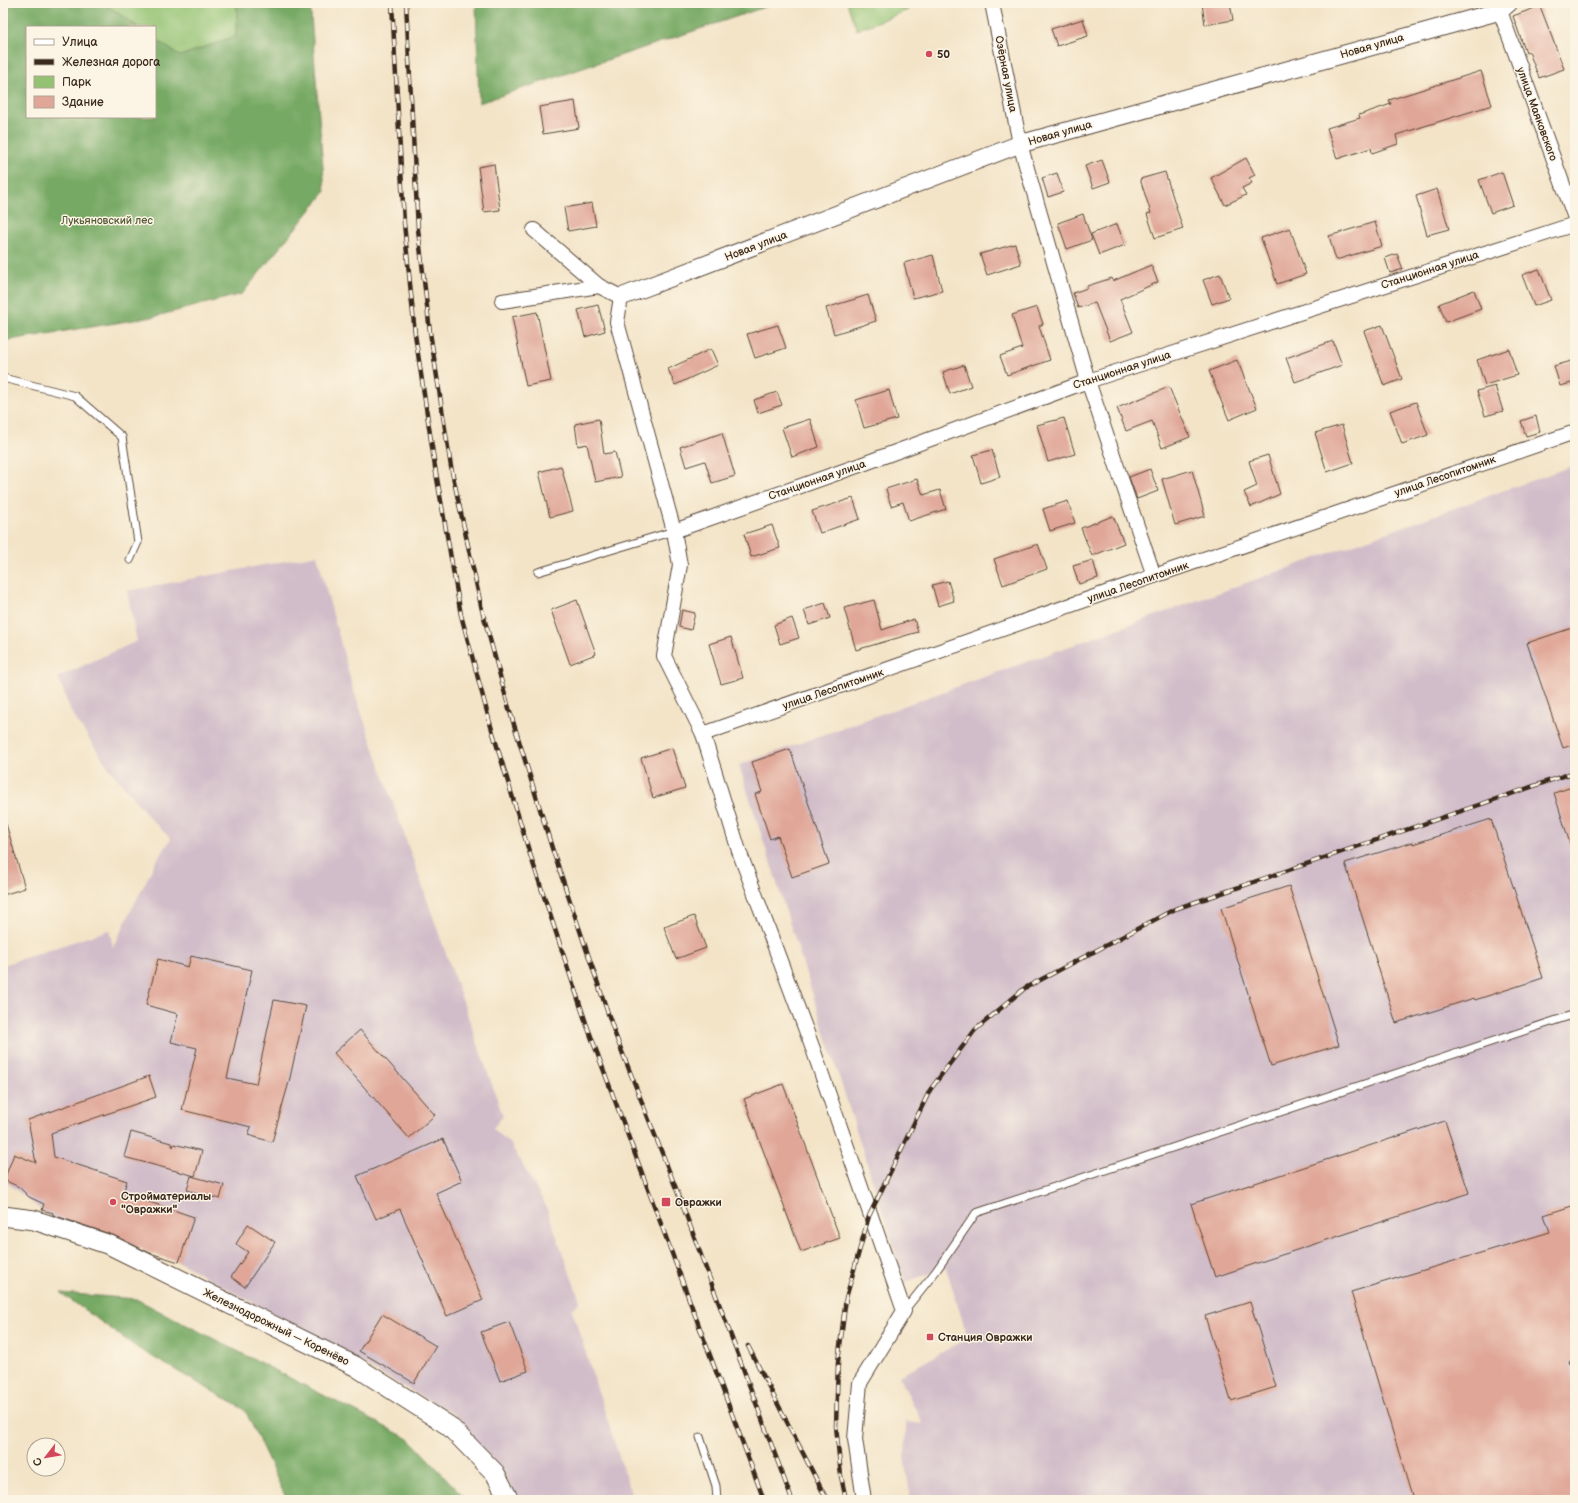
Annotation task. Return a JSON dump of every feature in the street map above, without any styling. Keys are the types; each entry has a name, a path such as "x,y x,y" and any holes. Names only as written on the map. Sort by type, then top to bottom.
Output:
{"main road":[{"name":"Железнодорожный — Коренёво","path":"4,1214 34,1220 110,1245 355,1366 449,1426 495,1473 509,1500"}],"street":[{"name":"Озёрная улица","path":"992,3 1020,144 1088,381 1154,576"},
{"name":"Новая улица","path":"621,297 1020,144 1504,7"},
{"name":"улица Маяковского","path":"1504,7 1575,218"},
{"name":"Станционная улица","path":"674,530 860,465 1088,381 1575,224"},
{"path":"534,230 599,286 621,297 618,322 674,530 680,565 664,656 703,734 739,851 813,1049 904,1311 860,1383 855,1438 864,1500"},
{"path":"502,301 599,286"},
{"name":"улица Лесопитомник","path":"703,734 1154,576 1575,432"}],"lane":[{"path":"3,378 75,396 122,437 138,542 130,560"},
{"path":"538,572 674,530"},
{"path":"904,1311 936,1271 976,1213 1575,1014"},
{"path":"700,1437 716,1486 717,1500"}],"shaded area":[{"path":"1575,465 1575,1500 911,1500 905,1464 906,1422 923,1424 899,1376 968,1338 946,1268 905,1282 739,765"},
{"path":"317,555 353,689 503,1116 493,1128 511,1145 545,1204 580,1301 572,1310 633,1500 519,1500 503,1474 455,1415 179,1262 51,1218 3,1178 3,965 109,930 113,947 155,863 171,839 149,817 111,771 71,712 58,677 137,641 127,591"}],"green space":[{"name":"Лукьяновский лес","path":"3,3 103,3 137,26 26,26 26,118 156,118 156,40 180,56 236,36 237,3 310,3 325,192 242,294 153,317 3,341"},
{"path":"103,3 237,3 236,36 180,56 156,40 156,26 137,26"},
{"path":"476,3 777,3 479,103"},
{"path":"847,3 906,3 908,10 857,30"},
{"path":"61,1293 136,1299 409,1439 467,1500 287,1500 245,1410 139,1349"}],"building":[{"path":"1202,3 1230,3 1233,20 1205,25"},
{"path":"1540,6 1564,69 1539,78 1529,52 1526,53 1513,16"},
{"path":"1083,19 1088,36 1057,46 1051,29"},
{"path":"1481,71 1492,105 1396,135 1398,144 1372,153 1371,148 1337,159 1327,128 1360,118 1359,115 1391,104 1389,100"},
{"path":"575,101 579,128 543,134 539,107"},
{"path":"1246,158 1255,175 1249,178 1252,183 1242,188 1246,195 1225,205 1211,178"},
{"path":"1102,160 1110,182 1093,188 1085,166"},
{"path":"494,164 500,210 484,212 478,167"},
{"path":"1165,172 1183,229 1155,238 1147,214 1151,213 1140,179"},
{"path":"1502,172 1513,205 1491,213 1479,180"},
{"path":"1057,173 1063,192 1048,197 1042,178"},
{"path":"1437,189 1449,229 1427,235 1416,196"},
{"path":"592,203 596,226 568,231 564,208"},
{"path":"1083,214 1092,240 1067,249 1058,223"},
{"path":"1375,222 1382,246 1336,260 1329,236"},
{"path":"1117,224 1125,245 1099,255 1091,234"},
{"path":"1290,228 1306,274 1277,284 1261,238"},
{"path":"1015,244 1021,264 987,275 980,254"},
{"path":"1397,254 1403,269 1390,273 1385,258"},
{"path":"933,255 942,291 913,298 904,263"},
{"path":"1151,265 1158,282 1120,299 1133,332 1110,341 1095,303 1078,308 1073,293 1087,288 1087,286 1112,278 1113,281"},
{"path":"1539,269 1551,300 1534,306 1522,275"},
{"path":"1220,274 1229,298 1212,304 1203,280"},
{"path":"1474,290 1481,309 1446,322 1439,304"},
{"path":"868,295 876,321 834,334 826,308"},
{"path":"598,305 605,331 585,337 578,310"},
{"path":"1037,307 1043,324 1039,326 1050,360 1007,375 1000,356 1022,348 1012,315"},
{"path":"537,312 551,381 526,386 512,317"},
{"path":"778,325 786,348 755,358 747,334"},
{"path":"1382,325 1402,379 1384,386 1364,331"},
{"path":"1333,341 1342,365 1295,382 1286,358"},
{"path":"711,349 718,365 675,385 668,369"},
{"path":"1509,349 1517,375 1485,385 1477,360"},
{"path":"1237,360 1257,408 1229,420 1209,371"},
{"path":"1575,360 1575,382 1560,386 1554,366"},
{"path":"964,365 971,386 950,394 943,372"},
{"path":"1495,386 1503,411 1485,416 1477,391"},
{"path":"1169,387 1190,437 1162,448 1152,421 1126,431 1117,408"},
{"path":"889,390 897,419 864,428 856,400"},
{"path":"777,392 782,405 758,413 754,400"},
{"path":"1416,402 1428,435 1402,444 1390,411"},
{"path":"1536,416 1540,432 1526,436 1521,421"},
{"path":"1064,418 1075,454 1048,462 1037,425"},
{"path":"599,419 604,454 615,452 621,477 595,482 587,444 578,446 575,424"},
{"path":"810,419 819,447 792,457 782,428"},
{"path":"1342,425 1353,463 1327,472 1315,433"},
{"path":"722,433 735,476 712,483 705,461 686,467 680,447"},
{"path":"992,450 1000,477 981,483 973,455"},
{"path":"1268,455 1280,494 1251,507 1244,492 1257,486 1249,461"},
{"path":"561,466 573,511 550,517 539,472"},
{"path":"1150,469 1158,491 1137,499 1129,477"},
{"path":"1192,470 1205,516 1175,525 1162,479"},
{"path":"917,479 923,495 940,490 946,509 909,521 903,502 891,506 886,489"},
{"path":"853,498 860,519 820,533 812,511"},
{"path":"1068,501 1075,523 1050,531 1043,509"},
{"path":"1113,516 1124,543 1092,556 1081,528"},
{"path":"772,525 780,548 751,557 744,534"},
{"path":"1038,544 1047,569 1003,585 994,559"},
{"path":"1093,560 1098,578 1079,584 1073,566"},
{"path":"948,581 954,601 938,606 932,585"},
{"path":"577,600 596,654 570,664 551,610"},
{"path":"874,600 882,630 914,619 918,632 856,650 844,608"},
{"path":"825,603 830,618 809,625 804,610"},
{"path":"682,610 695,613 691,630 679,627"},
{"path":"792,618 799,638 780,644 774,625"},
{"path":"1575,627 1575,744 1563,748 1527,643"},
{"path":"731,637 743,678 721,684 709,644"},
{"path":"672,748 685,788 653,798 641,758"},
{"path":"790,749 829,864 792,877 778,836 770,839 755,794 762,792 752,762"},
{"path":"1575,786 1575,849 1572,850 1554,793"},
{"path":"1491,819 1543,978 1396,1023 1345,863 1413,842 1413,844"},
{"path":"3,824 6,824 25,888 3,895"},
{"path":"1289,886 1339,1045 1271,1066 1221,908"},
{"path":"694,916 706,948 676,959 664,927"},
{"path":"191,956 252,970 227,1078 256,1084 274,1000 306,1006 289,1082 272,1142 248,1135 251,1127 182,1110 197,1048 171,1042 178,1014 146,1005 158,959 188,967"},
{"path":"360,1030 435,1115 409,1138 334,1053"},
{"path":"149,1076 156,1097 51,1133 54,1157 127,1181 123,1193 194,1217 179,1262 150,1253 113,1235 42,1210 44,1204 29,1197 19,1187 4,1180 14,1154 36,1163 28,1120"},
{"path":"783,1084 840,1238 801,1252 744,1099"},
{"path":"1445,1121 1469,1193 1215,1277 1191,1204"},
{"path":"131,1132 171,1143 173,1147 174,1144 202,1151 195,1176 124,1157"},
{"path":"443,1139 462,1181 436,1193 483,1300 447,1316 400,1209 376,1219 357,1176"},
{"path":"191,1176 224,1185 220,1199 187,1190"},
{"path":"1575,1205 1575,1361 1568,1362 1575,1384 1575,1500 1413,1500 1351,1292 1550,1232 1544,1215"},
{"path":"248,1224 275,1242 245,1287 231,1277 248,1252 236,1244"},
{"path":"1250,1302 1276,1387 1231,1401 1205,1316"},
{"path":"382,1314 436,1346 414,1383 359,1351"},
{"path":"509,1322 528,1371 500,1381 481,1332"}],"railway":[{"path":"392,3 404,223 415,334 435,467 461,615 490,723 529,851 586,1023 764,1500"},
{"path":"406,3 418,229 430,332 451,467 482,610 508,705 552,848 615,1034 679,1196 792,1500"},
{"path":"846,1500 841,1476 836,1426 838,1362 846,1298 869,1216 930,1090 975,1030 1025,988 1175,909 1575,772"},
{"path":"748,1346 827,1500"}],"place":[{"name":"50","path":"929,54"},
{"name":"Стройматериалы \"Овражки\"","path":"113,1202"},
{"name":"Овражки","path":"666,1202"},
{"name":"Станция Овражки","path":"930,1337"}]}
